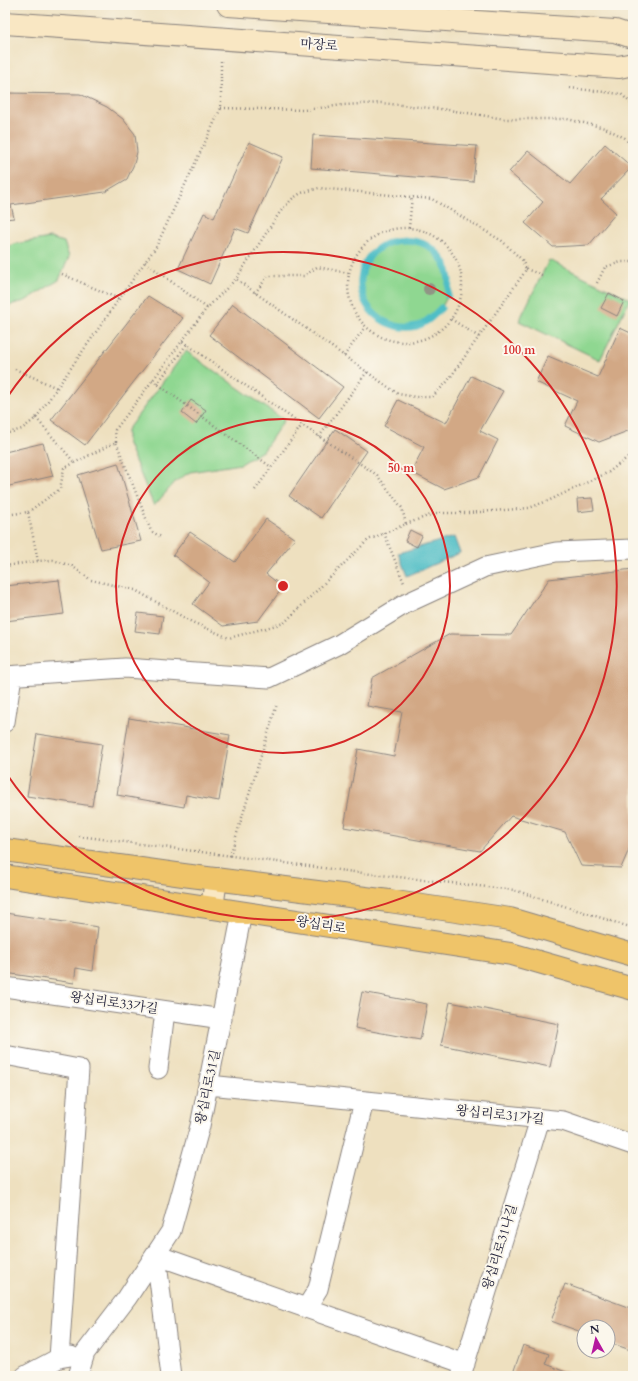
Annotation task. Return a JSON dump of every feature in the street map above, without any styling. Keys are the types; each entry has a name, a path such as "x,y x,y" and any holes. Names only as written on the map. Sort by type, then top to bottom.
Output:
{"main road":[{"path":"228,5 615,30 633,37"},
{"name":"마장로","path":"5,22 611,67 633,64"},
{"path":"5,850 216,879 389,900 510,919 632,954 627,987"},
{"name":"왕십리로","path":"5,876 510,954 627,987"},
{"path":"212,908 216,879"}],"street":[{"path":"5,722 8,676 125,668 270,678 338,645 405,604 485,567 556,552 633,549"},
{"name":"왕십리로31길","path":"78,1376 85,1353 127,1298 172,1231 200,1126 242,913"},
{"name":"왕십리로33가길","path":"5,987 165,1011 158,1069"},
{"path":"165,1011 222,1019"},
{"path":"5,1055 79,1069 59,1358"},
{"name":"왕십리로31가길","path":"209,1085 563,1121 633,1145"},
{"path":"306,1308 318,1289 364,1101"},
{"name":"왕십리로31나길","path":"463,1370 540,1119"},
{"path":"171,1376 156,1255 306,1308 463,1370"},
{"path":"25,1376 59,1358 85,1353"}],"path":[{"path":"5,434 22,429 36,418 118,299 156,247 221,108 221,57"},
{"path":"221,108 304,110 343,105 381,103 449,110 505,119 567,119 605,128 625,138 633,149"},
{"path":"161,537 151,530 116,442 116,430 207,308 236,279 280,212 292,199 301,193 320,188 432,199 502,241 522,260 526,269 542,275"},
{"path":"409,228 412,196"},
{"path":"402,227 421,229 438,237 452,251 461,268 463,288 459,307 449,323 433,335 415,342 396,342 378,336 366,327 353,310 347,292 348,273 355,256 367,241 383,232 402,227"},
{"path":"144,262 207,308"},
{"path":"597,283 605,267 622,262 633,262"},
{"path":"256,292 268,276 304,276 318,267 348,273"},
{"path":"236,279 398,394 416,398 432,397 447,382 524,274 526,269"},
{"path":"62,274 118,299"},
{"path":"451,319 479,337"},
{"path":"344,356 366,327"},
{"path":"182,341 319,437 377,475 402,508 406,524"},
{"path":"157,384 187,344"},
{"path":"15,369 57,388"},
{"path":"319,437 367,372"},
{"path":"152,380 271,467"},
{"path":"36,418 74,462"},
{"path":"255,490 302,425"},
{"path":"5,515 28,512 60,489 64,468 116,442"},
{"path":"5,566 53,560 72,566 91,580 135,590 192,622 229,638 284,623 368,540 436,513 468,513 529,508 550,500 609,472 633,453"},
{"path":"28,512 38,561"},
{"path":"384,533 405,586"},
{"path":"230,856 277,704"}],"green space":[{"path":"50,238 64,242 69,257 59,280 25,301 13,304 5,309 5,248 14,244"},
{"path":"405,239 422,243 436,252 445,266 449,283 445,300 436,314 422,323 405,327 388,323 374,314 365,300 361,283 365,266 374,252 388,243"},
{"path":"549,260 630,299 600,360 519,321"},
{"path":"186,351 284,420 264,450 241,464 190,472 176,481 154,506 127,442 127,430"}],"water":[{"path":"454,537 460,553 407,576 398,553"}],"building":[{"path":"5,93 80,94 107,107 123,119 135,134 137,152 134,164 127,179 105,192 11,205 14,218 5,219"},
{"path":"313,135 477,146 473,182 311,168"},
{"path":"249,142 283,157 248,233 235,228 210,284 178,269 204,213 214,218"},
{"path":"605,144 632,167 601,199 616,213 589,245 553,247 525,223 543,202 509,172 528,151 570,184"},
{"path":"609,293 624,301 617,316 601,308"},
{"path":"148,296 183,318 85,445 51,420"},
{"path":"233,304 343,387 319,418 209,335"},
{"path":"620,328 633,334 633,378 631,382 633,383 633,429 599,442 565,426 577,401 536,382 548,356 598,377"},
{"path":"471,376 503,391 480,431 498,440 479,477 444,489 411,472 424,447 384,426 398,400 446,423"},
{"path":"191,400 206,410 196,424 182,413"},
{"path":"335,429 367,451 321,518 289,496"},
{"path":"43,443 53,476 5,487 5,452"},
{"path":"118,463 141,541 101,549 78,475"},
{"path":"592,498 594,510 578,512 577,499"},
{"path":"266,519 295,539 266,574 283,587 258,621 223,626 193,604 209,582 173,555 190,532 235,562"},
{"path":"410,530 422,536 417,547 405,541"},
{"path":"633,569 633,840 621,868 581,866 565,832 511,816 480,851 344,827 358,749 394,756 402,712 367,706 372,678 450,634 511,635 549,579"},
{"path":"59,580 64,614 5,621 5,586"},
{"path":"138,613 163,616 160,634 135,631"},
{"path":"129,718 230,735 219,801 186,795 184,807 117,795"},
{"path":"37,734 102,744 92,806 27,796"},
{"path":"5,913 98,927 93,971 76,968 74,983 5,973"},
{"path":"362,992 427,1004 420,1040 355,1028"},
{"path":"450,1002 559,1024 550,1067 441,1045"},
{"path":"565,1284 633,1309 633,1351 616,1345 616,1319 576,1319 576,1330 551,1321"},
{"path":"523,1345 549,1354 545,1364 576,1376 522,1376 513,1373"}],"waterway":[{"path":"441,308 421,325 406,327 396,326 386,322 377,316 364,300 361,290 361,279 366,262 376,250 390,242 405,240 420,243 434,250 444,263 449,280 448,295"}]}
